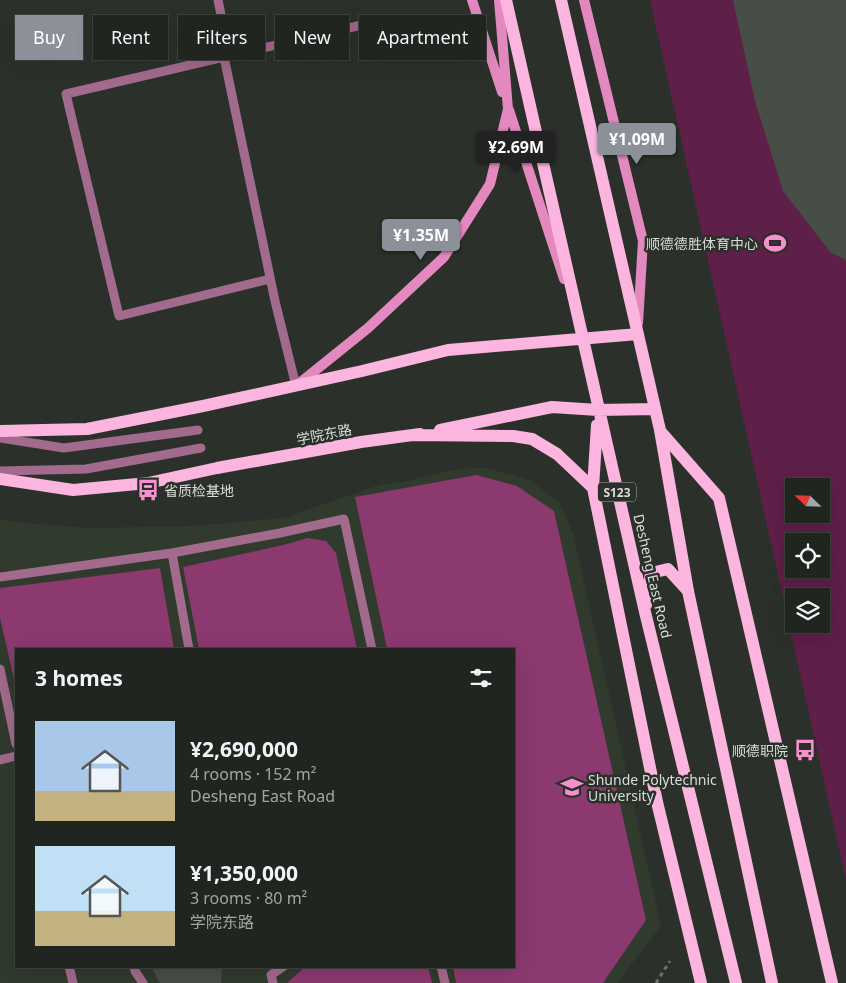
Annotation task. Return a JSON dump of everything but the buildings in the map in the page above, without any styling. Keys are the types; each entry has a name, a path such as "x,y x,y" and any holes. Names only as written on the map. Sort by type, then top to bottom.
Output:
{"main road":[{"name":"Desheng East Road","path":"506,0 645,612 736,983"},
{"path":"561,0 660,430 688,591 772,983"},
{"path":"0,431 87,429 296,386 448,350 638,334"},
{"name":"学院东路","path":"0,479 74,490 138,484 361,442 413,435 552,407 598,410 655,409"},
{"path":"598,410 593,488 657,802 701,983"},
{"path":"660,430 719,498 832,983"},
{"path":"413,435 513,436 532,439 557,454 593,488"},
{"path":"645,612 651,572 668,569 688,591"}],"street":[{"path":"472,0 584,339"},
{"path":"296,386 368,328 444,257 490,184 508,109 499,0"},
{"path":"584,0 643,241 638,334"}],"lane":[{"path":"218,0 221,15"},
{"path":"265,47 359,26"},
{"path":"211,60 66,94 119,316 270,279"},
{"path":"225,60 270,279 296,386"},
{"path":"0,438 64,448 198,430"},
{"path":"0,472 86,469 201,448"},
{"path":"0,577 172,552 280,533 344,519 372,648"},
{"path":"172,552 188,648"},
{"path":"0,669 15,739"},
{"path":"0,760 15,756"},
{"path":"69,968 73,983"},
{"path":"134,968 143,983"},
{"path":"273,983 271,976 281,968"},
{"path":"441,968 445,983"}],"path":[{"path":"656,983 670,961"}],"shaded area":[{"name":"顺德德胜体育中心","path":"650,0 846,0 846,880 791,633 830,633 830,588 785,588 785,606"},
{"name":"Shunde Polytechnic University","path":"478,467 502,472 531,481 559,502 573,533 661,926 617,983 0,983 0,519 14,522 87,528 192,526 284,518 382,484 404,482 443,472"},
{"path":"476,475 517,486 554,511 646,920 603,983 456,983 453,968 515,968 515,648 387,648 355,497"},
{"path":"308,538 326,541 336,553 357,648 199,648 183,567"},
{"path":"160,568 174,648 15,648 15,684 0,618 0,588"},
{"path":"304,968 428,968 432,983 287,983"}],"place":[{"name":"顺德德胜体育中心","path":"775,243"},
{"name":"省质检基地","path":"148,490"},
{"name":"顺德职院","path":"805,750"},
{"name":"Shunde Polytechnic University","path":"572,787"}]}
